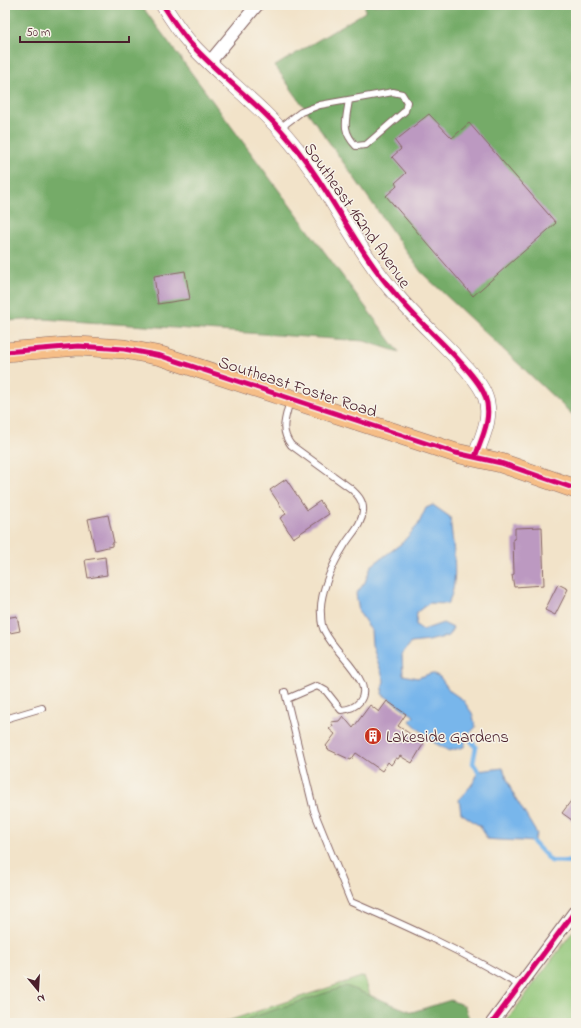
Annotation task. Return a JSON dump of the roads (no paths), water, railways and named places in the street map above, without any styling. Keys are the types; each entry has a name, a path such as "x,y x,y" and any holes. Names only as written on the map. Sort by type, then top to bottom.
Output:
{"main road":[{"name":"Southeast Foster Road","path":"5,352 78,346 124,349 149,354 180,362 456,453 501,463 576,489"}],"street":[{"name":"Southeast 162nd Avenue","path":"163,5 184,35 210,63 263,110 280,128 306,161 359,245 388,286 404,305 454,355 481,388 486,398 488,420 475,457"},
{"path":"210,63 257,5"},
{"path":"492,1023 576,910"}],"lane":[{"path":"280,128 301,112 320,105 393,92 402,94 407,102 405,111 366,144 356,146 348,138 345,128 349,100"},
{"path":"290,398 283,429 286,438 291,445 357,494 361,501 363,510 361,520 337,558 321,597 321,615 324,631 361,682 363,694 360,702 349,709 341,710 326,691 317,686 286,696 314,811 351,902 410,927 487,966 520,986"},
{"path":"5,719 42,708"}],"water":[{"path":"433,505 450,517 454,550 454,586 447,604 429,603 417,612 416,625 423,630 443,623 453,628 448,636 429,641 411,643 402,654 403,675 417,678 432,673 440,677 450,691 463,700 472,713 476,727 467,736 464,747 449,751 433,742 410,721 414,716 382,694 384,680 372,645 371,630 359,612 356,594 365,582 371,566 402,543 418,525 426,508"},
{"path":"503,768 512,792 537,834 533,842 487,839 481,827 461,813 459,800 473,783 478,771"}],"waterway":[{"path":"467,736 476,747 473,763 478,771"},
{"path":"533,842 551,861 576,862"}],"place":[{"name":"Lakeside Gardens","path":"373,736"}]}
